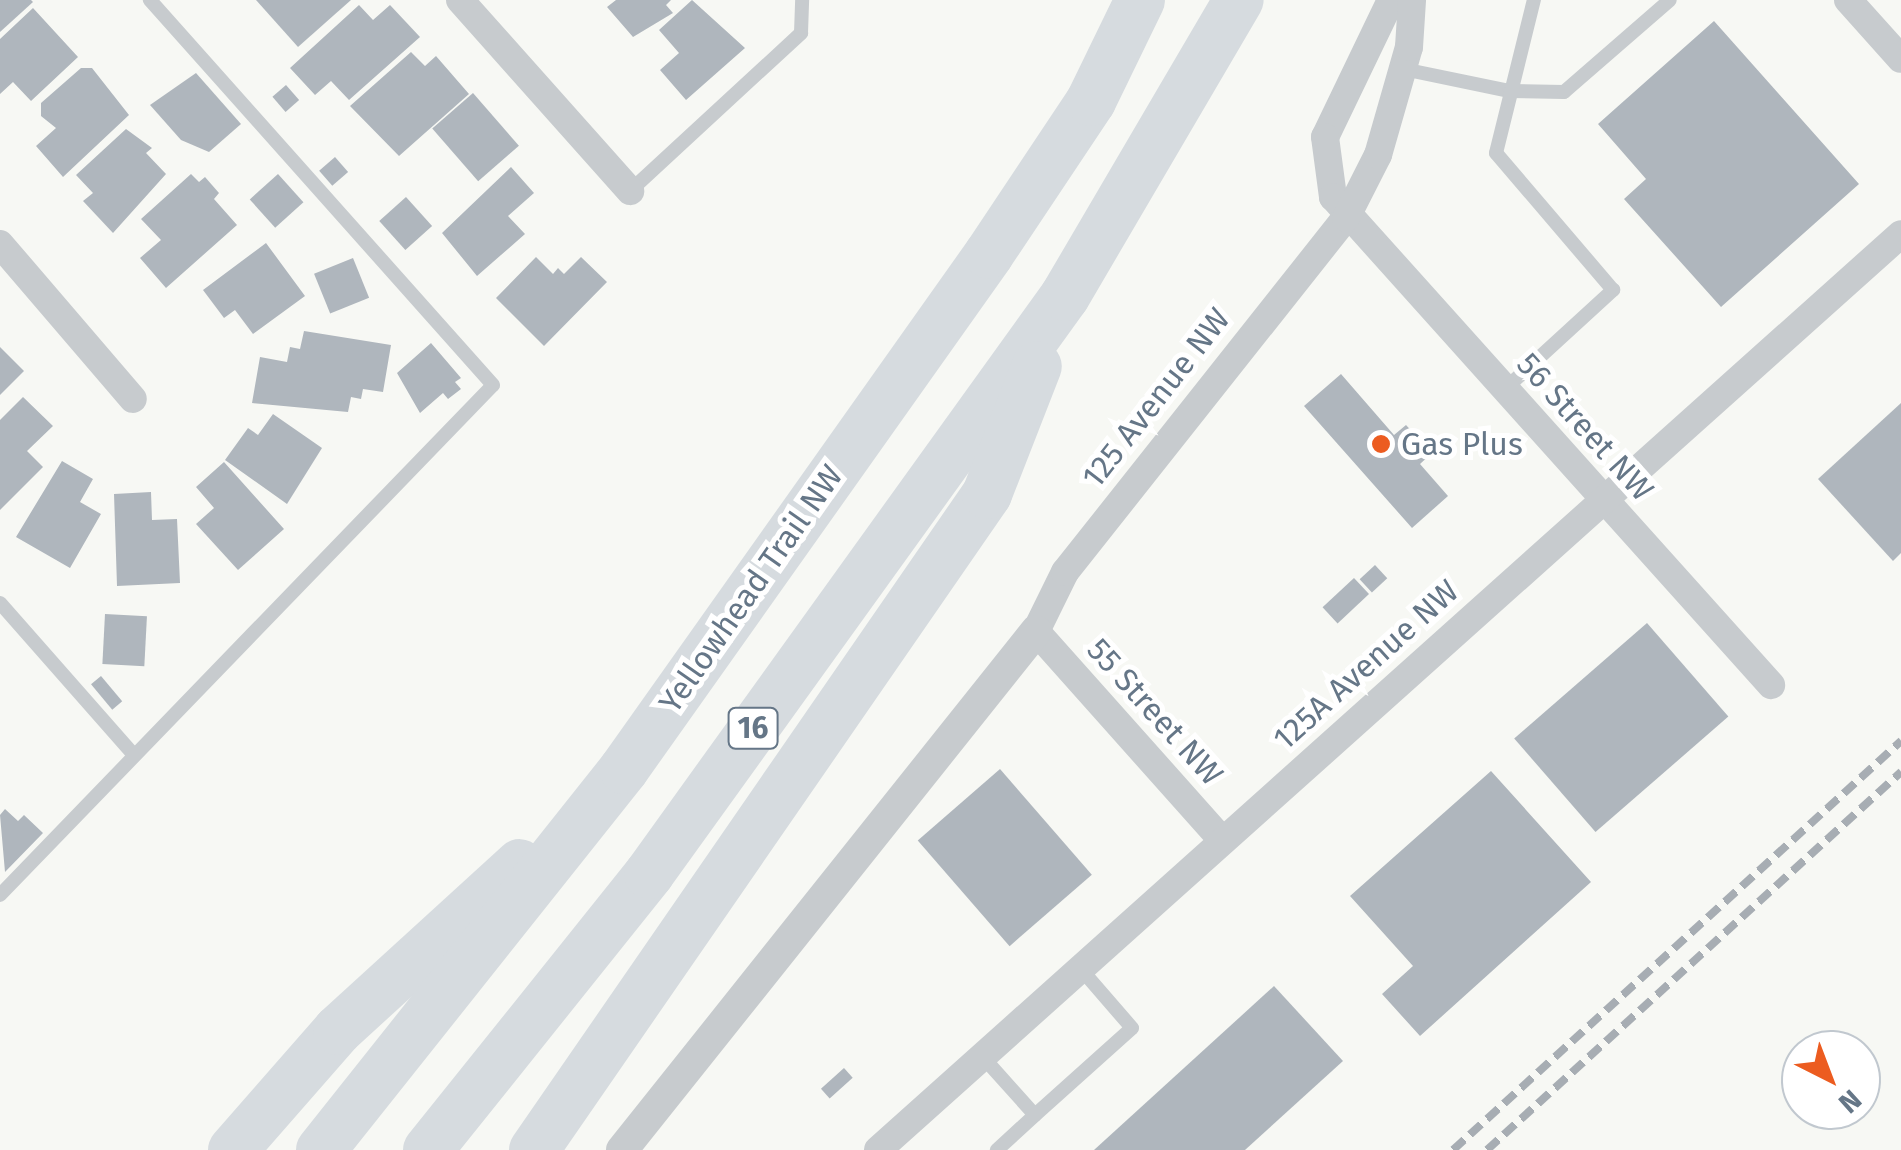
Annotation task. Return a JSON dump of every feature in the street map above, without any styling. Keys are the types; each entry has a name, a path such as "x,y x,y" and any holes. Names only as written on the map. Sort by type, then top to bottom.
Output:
{"highway":[{"name":"Yellowhead Trail NW","path":"321,1150 624,769 1091,101 1140,0"},
{"name":"16","path":"428,1150 649,874 1065,296 1239,0"},
{"path":"534,1150 987,494 1065,296"},
{"path":"232,1150 338,1030 624,769"}],"street":[{"path":"460,0 630,191"},
{"path":"1346,218 1326,176 1325,137 1391,0"},
{"name":"125 Avenue NW","path":"1036,631 1065,572 1346,218 1378,155 1403,69 1412,0"},
{"path":"1848,0 1901,59"},
{"name":"56 Street NW","path":"1346,218 1771,685"},
{"name":"125A Avenue NW","path":"878,1150 1901,234"},
{"path":"0,244 133,399"},
{"path":"622,1150 1036,631"},
{"name":"55 Street NW","path":"1036,631 1222,840"}],"lane":[{"path":"0,895 493,385 150,0"},
{"path":"630,191 801,33 802,0"},
{"path":"1504,390 1613,290 1496,153 1508,91 1534,0"},
{"path":"1403,69 1508,91 1564,92 1670,0"},
{"path":"0,603 133,754"},
{"path":"997,1150 1132,1028 1080,968"},
{"path":"982,1056 1035,1116"}],"building":[{"path":"0,0 31,0 33,2 0,32"},
{"path":"256,0 351,0 298,47"},
{"path":"616,0 671,0 666,5 673,13 633,37 607,7"},
{"path":"692,0 745,48 686,100 660,70 679,53 659,30"},
{"path":"359,5 373,20 390,5 420,37 349,100 331,81 315,95 290,68"},
{"path":"33,8 78,57 31,101 13,82 0,94 0,39"},
{"path":"1714,21 1859,184 1721,307 1624,199 1646,179 1598,124"},
{"path":"411,52 425,66 436,56 469,94 399,156 350,106"},
{"path":"81,68 92,68 129,115 63,177 36,146 56,128 41,116 41,103"},
{"path":"196,73 241,124 209,152 181,140 150,105"},
{"path":"286,85 299,100 286,112 272,97"},
{"path":"473,93 519,146 478,181 432,128"},
{"path":"126,129 152,148 146,153 166,174 113,233 83,201 93,193 76,175"},
{"path":"335,157 348,172 332,186 319,171"},
{"path":"511,167 534,193 508,216 525,234 477,276 442,233"},
{"path":"191,174 199,182 205,177 219,193 214,199 237,225 166,288 140,258 161,240 141,219"},
{"path":"278,174 303,202 275,228 250,199"},
{"path":"406,197 432,226 405,250 379,221"},
{"path":"266,243 305,296 253,334 235,310 224,318 203,290"},
{"path":"536,257 553,274 558,268 564,274 581,257 607,282 544,346 496,298"},
{"path":"353,258 369,298 330,314 314,274"},
{"path":"304,331 391,345 383,392 363,389 361,399 351,397 348,412 252,403 260,357 287,362 290,347 300,349"},
{"path":"431,343 461,378 455,382 461,389 448,399 443,393 420,413 397,373"},
{"path":"0,347 24,371 0,395"},
{"name":"Gas Plus","path":"1341,374 1394,435 1406,425 1432,453 1420,464 1448,496 1412,528 1304,406"},
{"path":"23,397 53,426 27,451 43,467 0,510 0,420"},
{"path":"1901,403 1901,553 1893,561 1818,479"},
{"path":"273,414 322,448 287,504 225,460 248,428 258,435"},
{"path":"62,461 93,479 80,502 101,514 70,568 16,537"},
{"path":"224,462 284,529 238,570 196,524 214,508 196,487"},
{"path":"151,492 152,520 177,519 180,583 117,586 114,494"},
{"path":"1375,565 1387,578 1372,592 1360,579"},
{"path":"1354,578 1369,594 1338,623 1323,607"},
{"path":"105,614 147,616 144,666 102,664"},
{"path":"1647,623 1728,717 1596,832 1514,738"},
{"path":"101,676 122,701 112,710 91,684"},
{"path":"1000,769 1092,875 1010,946 918,841"},
{"path":"1491,771 1591,882 1420,1036 1382,994 1413,966 1350,896"},
{"path":"5,809 18,821 24,815 43,833 5,872 0,815"},
{"path":"1274,986 1343,1061 1245,1150 1094,1150"},
{"path":"844,1068 853,1078 830,1098 821,1089"}],"railway":[{"path":"1453,1150 1901,741"},
{"path":"1487,1150 1901,772"}],"place":[{"name":"Gas Plus","path":"1381,444"}]}
